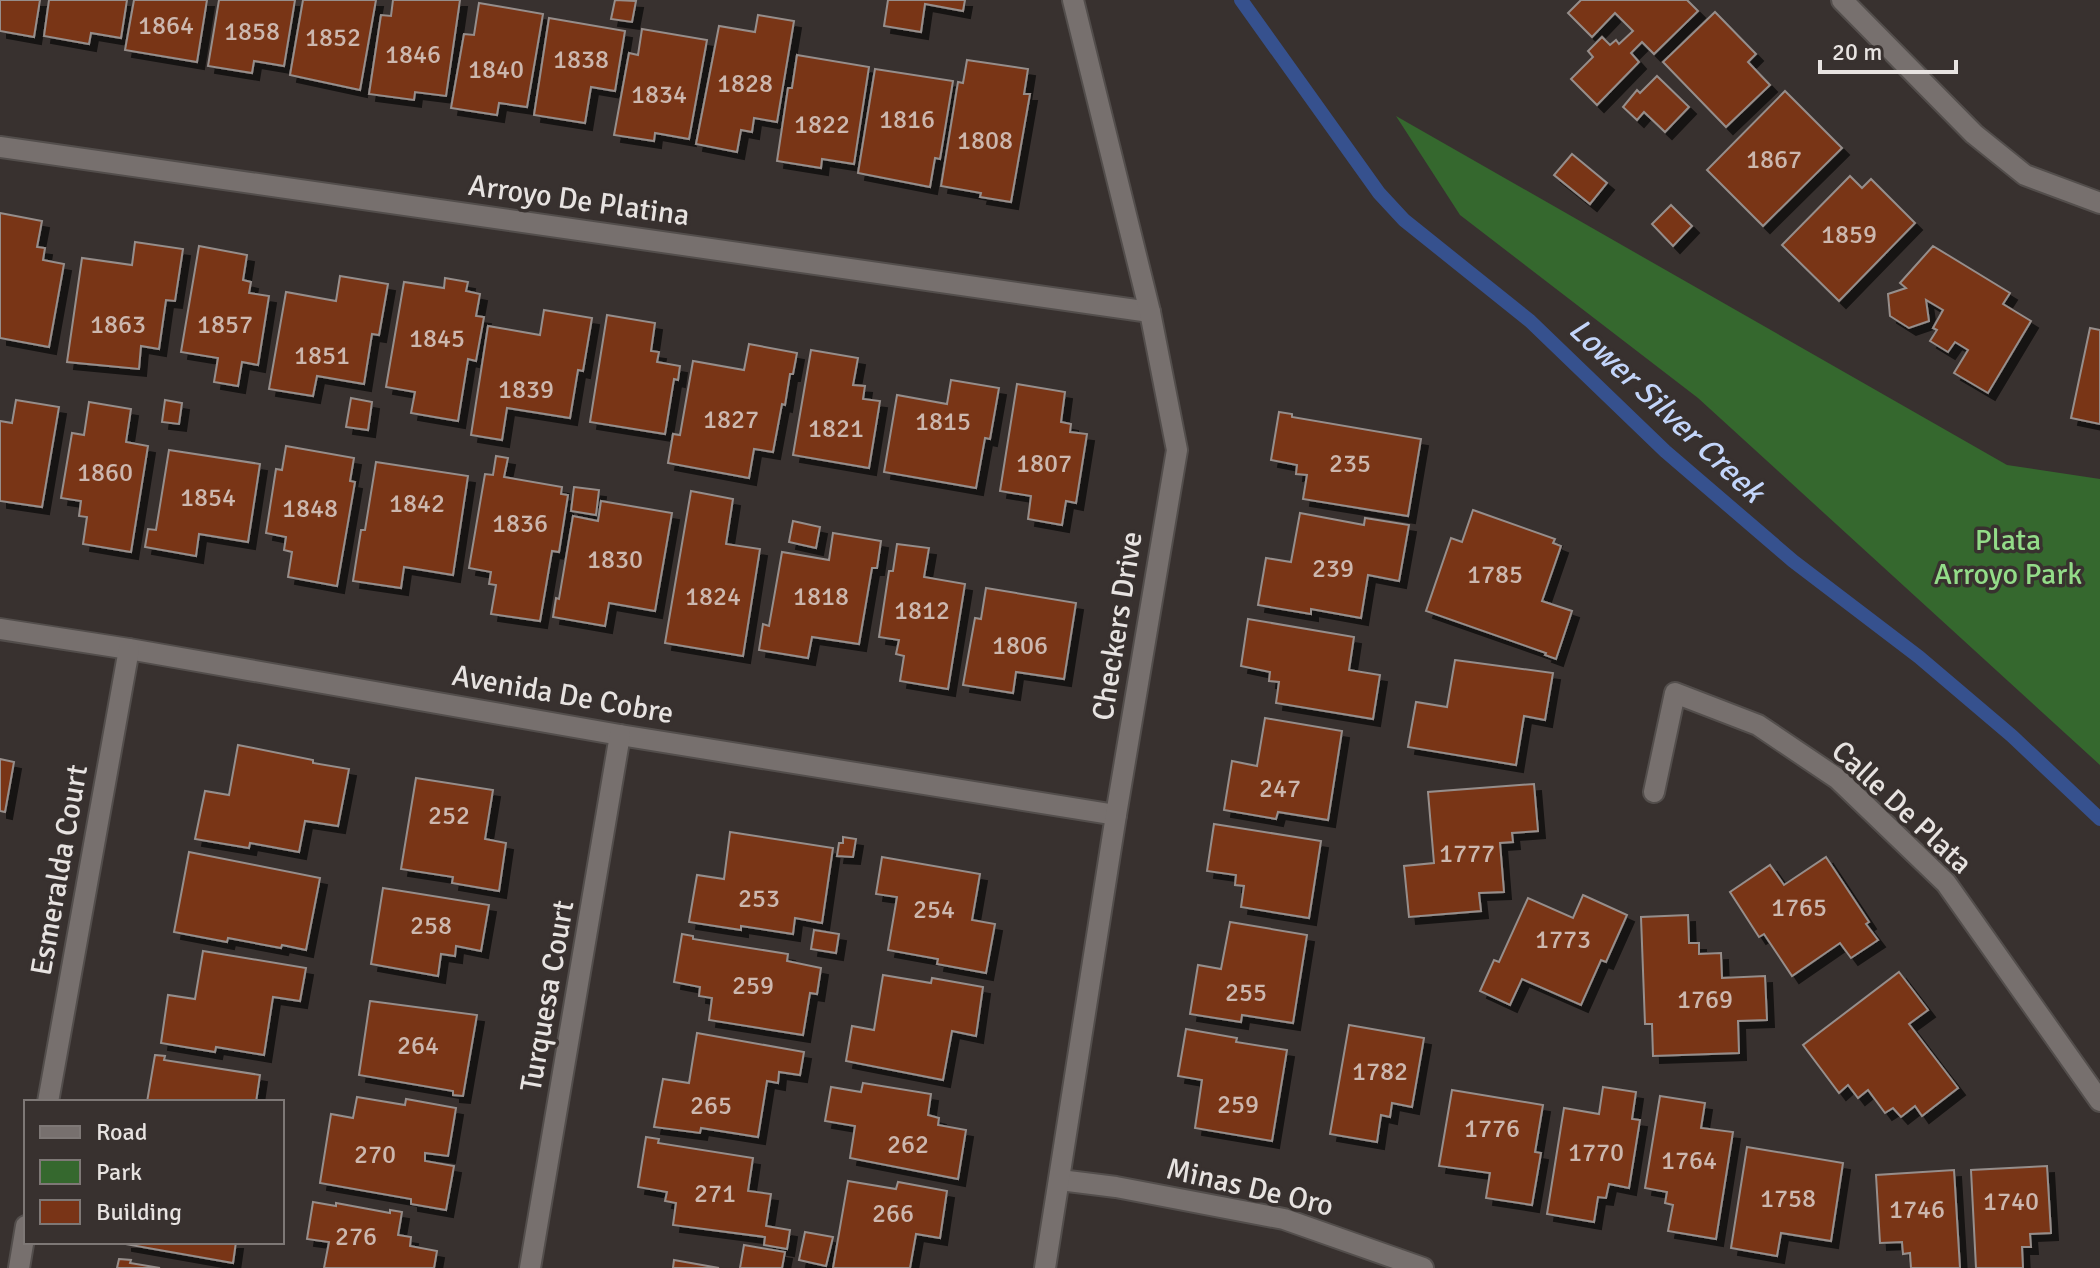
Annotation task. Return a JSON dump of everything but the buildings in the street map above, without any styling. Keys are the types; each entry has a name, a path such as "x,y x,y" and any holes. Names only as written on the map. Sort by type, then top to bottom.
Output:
{"street":[{"name":"Checkers Drive","path":"1045,1268 1177,450 1150,312 1073,0"},
{"path":"1842,0 1974,134 2025,175 2100,203"},
{"name":"Arroyo De Platina","path":"0,147 1150,312"},
{"name":"Avenida De Cobre","path":"0,629 620,735 1116,815"},
{"name":"Esmeralda Court","path":"48,1100 129,649"},
{"name":"Calle De Plata","path":"1654,792 1675,693 1758,725 1838,779 1946,883 2100,1101"},
{"name":"Turquesa Court","path":"530,1268 620,735"},
{"name":"Minas De Oro","path":"1060,1180 1116,1187 1284,1219 1423,1268"},
{"path":"19,1268 24,1238"}],"green space":[{"name":"Plata Arroyo Park","path":"1396,116 2007,465 2100,479 2100,765 1698,398 1460,215"}],"waterway":[{"name":"Lower Silver Creek","path":"1241,0 1379,193 1404,220 1530,321 1665,451 1793,561 1919,657 2012,736 2100,819"}]}
